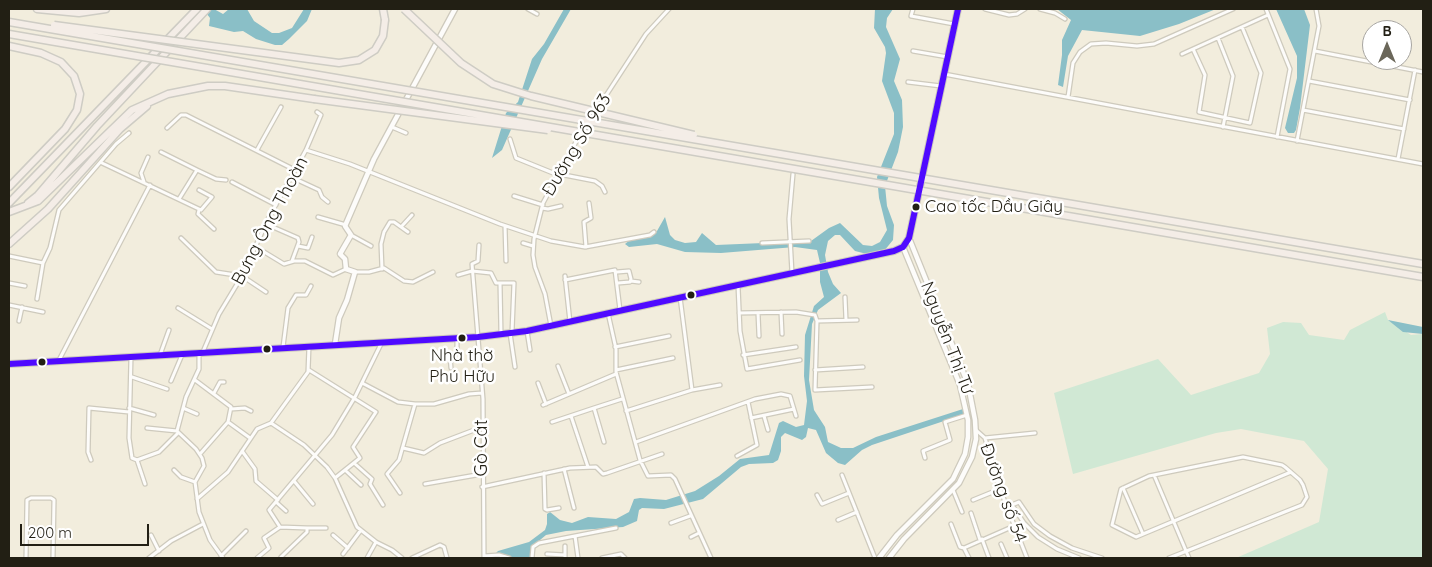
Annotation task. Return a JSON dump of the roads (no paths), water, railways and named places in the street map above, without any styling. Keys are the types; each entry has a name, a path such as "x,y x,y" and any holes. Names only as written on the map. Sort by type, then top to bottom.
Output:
{"highway":[{"path":"37,9 79,12 106,9"},
{"path":"9,21 339,63 359,60 375,50 383,36 385,20 383,9"},
{"path":"404,9 461,63 493,84 531,96 756,150"},
{"path":"9,203 202,10"},
{"path":"9,212 38,195 97,126 202,10"},
{"path":"9,21 1423,264"},
{"path":"9,34 1423,277"},
{"path":"9,46 41,53 70,69 78,84 80,102 65,129 9,186"},
{"path":"9,212 38,202 132,110 185,89 208,86 547,130 754,161"},
{"path":"9,244 29,229 120,129 150,103"}],"main road":[{"path":"9,364 478,337 527,331 834,264 903,247 909,238 958,9"}],"street":[{"path":"346,226 368,172 455,9"},
{"path":"528,9 538,14"},
{"name":"Đường Số 963","path":"551,326 545,294 534,262 533,246 542,206 577,140 646,34 668,9"},
{"path":"913,9 911,16 955,24"},
{"path":"985,9 1009,15 1025,9"},
{"path":"1040,9 1055,13 1065,19"},
{"path":"1068,97 1073,63 1080,52 1092,44 1154,44 1233,9"},
{"path":"1266,9 1290,69 1277,137"},
{"path":"1297,141 1320,26 1316,9"},
{"path":"1182,54 1268,15"},
{"path":"1193,49 1205,75 1199,112 1249,124 1252,120 1261,73 1242,26"},
{"path":"1218,38 1233,74 1223,127"},
{"path":"1315,51 1423,72"},
{"path":"913,52 948,57"},
{"path":"1398,159 1415,70"},
{"path":"944,74 1423,164"},
{"path":"1309,81 1410,100"},
{"path":"908,82 942,86"},
{"path":"257,150 281,107"},
{"path":"1303,110 1404,129"},
{"path":"306,150 321,114 317,112"},
{"path":"167,128 181,116 186,115 295,170"},
{"path":"392,127 406,133"},
{"path":"37,300 43,263 50,248 59,210 102,163 116,144 129,133"},
{"path":"510,139 516,158 558,174 595,181 602,186 605,192"},
{"name":"Bưng Ông Thoàn","path":"178,432 183,408 199,369 200,354 306,150 368,172 505,226 551,241 586,247"},
{"path":"161,152 216,179 226,180"},
{"path":"145,182 141,173 148,157"},
{"path":"102,163 145,182 199,210"},
{"path":"179,199 197,170"},
{"path":"792,273 788,242 789,203 794,174"},
{"path":"291,177 319,190 322,197 328,202"},
{"path":"232,182 276,205"},
{"path":"58,362 150,185"},
{"path":"199,190 212,197 202,210 199,210"},
{"path":"514,196 548,209 561,206"},
{"path":"589,203 591,218 584,222 586,247 650,235 654,232"},
{"path":"199,210 198,214 214,228"},
{"path":"401,227 412,215"},
{"path":"318,217 346,226 351,235 371,246"},
{"path":"382,269 381,248 384,232 390,222 408,232"},
{"path":"266,224 296,236 300,240 292,262"},
{"path":"505,226 506,261"},
{"path":"346,269 340,253 351,235"},
{"path":"180,238 216,272 242,276 266,292"},
{"path":"298,246 308,248 312,238"},
{"name":"Nguyễn Thị Tư","path":"889,558 904,539 959,483 972,457 976,430 968,384 909,238"},
{"path":"762,243 809,241"},
{"path":"523,243 533,246"},
{"path":"472,271 472,263 478,261 479,245"},
{"path":"256,247 282,263 305,261 333,274 346,269 355,272 386,269 404,281 413,282 433,272"},
{"name":"Nguyễn Thị Tư","path":"877,558 896,535 954,479 965,454 968,437 967,415 960,385 903,247"},
{"path":"9,256 43,263"},
{"path":"570,322 565,278 614,270 617,272 630,271 631,281"},
{"path":"458,275 472,271 493,273 495,282 514,283 511,333 514,367"},
{"name":"Gò Cát","path":"472,271 482,393 484,557"},
{"path":"335,344 339,318 347,300 355,272"},
{"path":"617,272 620,310"},
{"path":"618,283 639,282"},
{"path":"9,283 25,286"},
{"path":"500,283 501,334"},
{"path":"738,284 743,355 747,369 800,360"},
{"path":"283,347 288,308 296,295 306,295 311,286"},
{"path":"680,297 692,390"},
{"path":"845,298 846,320"},
{"path":"9,305 43,312"},
{"path":"19,321 22,307"},
{"path":"178,308 212,330"},
{"path":"608,312 615,347 616,372 640,460 648,476 671,475 686,503 688,516 711,558"},
{"path":"739,313 781,312 815,315 817,321 814,388 816,391 872,387"},
{"path":"781,312 782,334"},
{"path":"758,313 759,336"},
{"path":"817,321 857,320"},
{"path":"160,356 169,330"},
{"path":"527,331 530,350"},
{"path":"615,347 669,336"},
{"path":"451,368 450,356 457,354 457,338"},
{"path":"280,527 269,511 332,435 354,400 382,342"},
{"path":"197,499 221,480 259,426 271,423 309,370 309,346"},
{"path":"743,355 796,347"},
{"path":"172,381 182,355"},
{"path":"131,356 130,452 132,458 137,460 145,484"},
{"path":"538,383 544,404 616,372 673,358"},
{"path":"558,366 569,394"},
{"path":"815,370 863,367"},
{"path":"309,370 354,400 376,412 376,415 354,445 360,456 335,478"},
{"path":"132,377 167,389"},
{"path":"195,380 214,393 231,410 228,422 200,454"},
{"path":"214,393 220,382 224,382"},
{"path":"362,383 398,402 415,404 434,404 469,394 482,393"},
{"path":"626,411 692,390 720,385"},
{"path":"636,442 748,402 788,394 796,416"},
{"path":"552,422 622,399"},
{"path":"737,456 756,446 748,402"},
{"path":"400,493 387,474 399,460 415,404"},
{"path":"92,460 88,452 89,408 129,410 154,415"},
{"path":"183,408 197,414"},
{"path":"231,410 245,408 251,410"},
{"path":"594,408 604,442"},
{"path":"752,418 794,409"},
{"path":"925,458 922,451 950,440 945,422 967,415"},
{"path":"571,416 588,467"},
{"path":"764,416 768,430"},
{"path":"228,422 250,438"},
{"path":"271,423 289,434 316,456 335,478 355,522 361,530 402,558"},
{"path":"403,448 424,453 440,443 482,427"},
{"path":"147,428 178,432 200,454 204,466 195,482 202,524 222,557 246,530"},
{"name":"Đường số 54","path":"976,430 985,438 1000,489 1027,558"},
{"path":"137,460 159,452 178,432"},
{"path":"985,438 1035,433"},
{"path":"242,451 255,470 256,481 286,511"},
{"path":"482,487 564,469 596,467 603,474 662,454"},
{"path":"1170,558 1304,503 1308,497 1304,485 1291,472 1278,464 1243,457 1154,475 1123,488 1119,493 1112,525 1133,537 1291,472"},
{"path":"354,463 372,479 370,484 383,505"},
{"path":"564,469 574,508"},
{"path":"174,470 181,477 195,482"},
{"path":"345,470 361,485"},
{"path":"544,473 545,509 559,508"},
{"path":"425,484 482,474"},
{"path":"842,475 877,558"},
{"path":"1154,475 1189,558"},
{"path":"294,481 313,504"},
{"path":"1123,488 1143,534"},
{"path":"973,500 1000,489"},
{"path":"953,490 962,512"},
{"path":"817,495 822,504 849,493"},
{"path":"26,558 27,500 31,498 51,498 54,500 53,558"},
{"path":"1007,507 1019,502 1030,519 1050,536 1072,548 1102,558"},
{"path":"1012,505 1024,523 1038,537 1056,549 1078,558"},
{"path":"838,520 857,512"},
{"path":"971,513 989,558"},
{"path":"671,523 688,516"},
{"path":"149,558 171,541 202,524"},
{"path":"951,524 960,548 964,548 968,558"},
{"path":"964,548 1014,526"},
{"path":"257,558 269,548 264,538 280,527 326,528"},
{"path":"281,557 307,532 307,528"},
{"path":"532,558 533,548 537,544 616,528"},
{"path":"343,554 361,530"},
{"path":"692,537 698,533"},
{"path":"151,535 159,551"},
{"path":"333,535 348,548"},
{"path":"575,536 578,558"},
{"path":"367,558 376,542"},
{"path":"1001,544 1007,558"},
{"path":"412,558 440,546 444,547 447,558"},
{"path":"547,554 565,556 565,546"},
{"path":"602,558 621,554 625,558"},
{"path":"484,557 499,555 509,558"}],"water":[{"path":"203,9 214,9 223,14 229,9 247,9 254,21 272,33 279,33 292,28 304,9 312,9 307,21 289,39 282,45 275,45 256,39 243,31 234,32 209,26 210,18"},
{"path":"564,9 571,9 542,59 502,150 492,158 506,113 518,102 532,59 544,44"},
{"path":"875,9 893,9 887,18 886,27 900,59 894,81 902,100 903,127 898,152 885,186 887,206 894,225 893,240 884,251 867,254 855,251 840,235 835,235 828,241 825,255 828,272 833,284 841,293 818,310 812,324 809,380 814,410 825,427 828,442 841,448 853,448 876,437 963,409 965,414 872,445 862,450 845,465 838,463 826,453 816,430 808,428 806,437 802,440 785,433 781,437 781,451 778,460 773,463 749,464 741,467 703,499 664,509 642,508 639,510 637,521 623,527 566,531 546,535 534,545 530,558 511,558 495,554 498,551 529,542 545,530 547,514 550,512 560,520 572,523 588,517 616,519 629,512 634,499 666,500 695,491 719,476 740,459 769,455 779,423 783,421 796,427 804,425 807,401 804,376 805,335 814,306 824,297 820,282 820,263 817,250 795,247 721,253 685,252 657,244 629,247 625,244 630,240 650,236 657,231 665,217 670,235 675,240 685,243 696,242 702,233 716,245 811,241 829,228 840,223 863,245 872,246 880,242 887,230 879,198 877,177 894,134 894,113 882,81 886,53 885,47 874,28"},
{"path":"1057,9 1216,9 1179,24 1140,36 1082,30 1068,56 1063,87 1058,85 1062,40 1071,20"},
{"path":"1276,9 1304,9 1310,25 1300,108 1294,133 1288,133 1285,128 1297,78 1297,56"},
{"path":"1388,320 1423,327 1423,334 1403,332"}],"place":[{"name":"Cao tốc Dầu Giây","path":"916,207"},
{"name":"Nhà thờ Phú Hữu","path":"462,338"}]}
